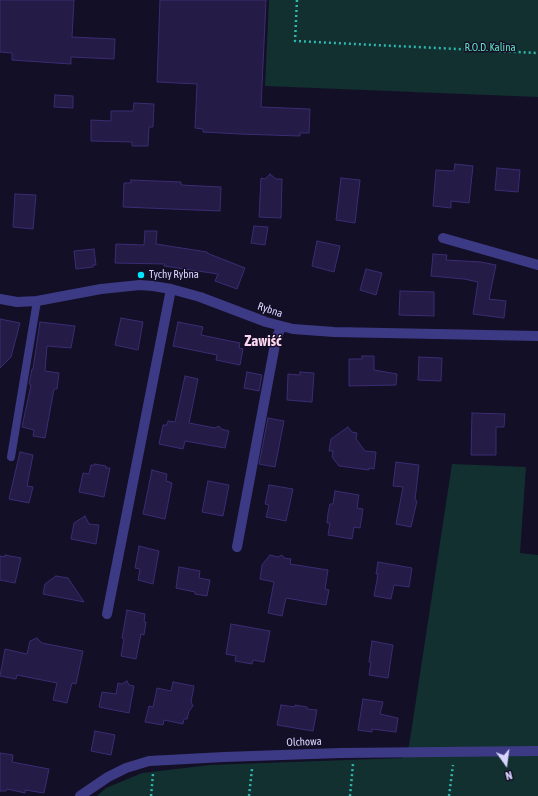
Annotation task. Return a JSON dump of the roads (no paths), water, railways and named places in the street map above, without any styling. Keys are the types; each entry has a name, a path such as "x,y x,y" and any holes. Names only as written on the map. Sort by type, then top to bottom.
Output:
{"street":[{"path":"443,238 538,265"},
{"name":"Rybna","path":"0,300 17,302 37,301 121,287 146,286 171,288 200,297 281,327 307,331 538,336"},
{"path":"107,614 171,288"},
{"path":"237,547 276,339 281,327"},
{"name":"Olchowa","path":"80,796 108,777 126,768 149,761 354,753 538,751"}],"lane":[{"path":"11,457 37,301"}],"place":[{"name":"Tychy Rybna","path":"141,275"}],"district":[{"name":"Zawiść","path":"263,341"}],"park label":[{"name":"R.O.D. Kalina","path":"490,48"}]}
